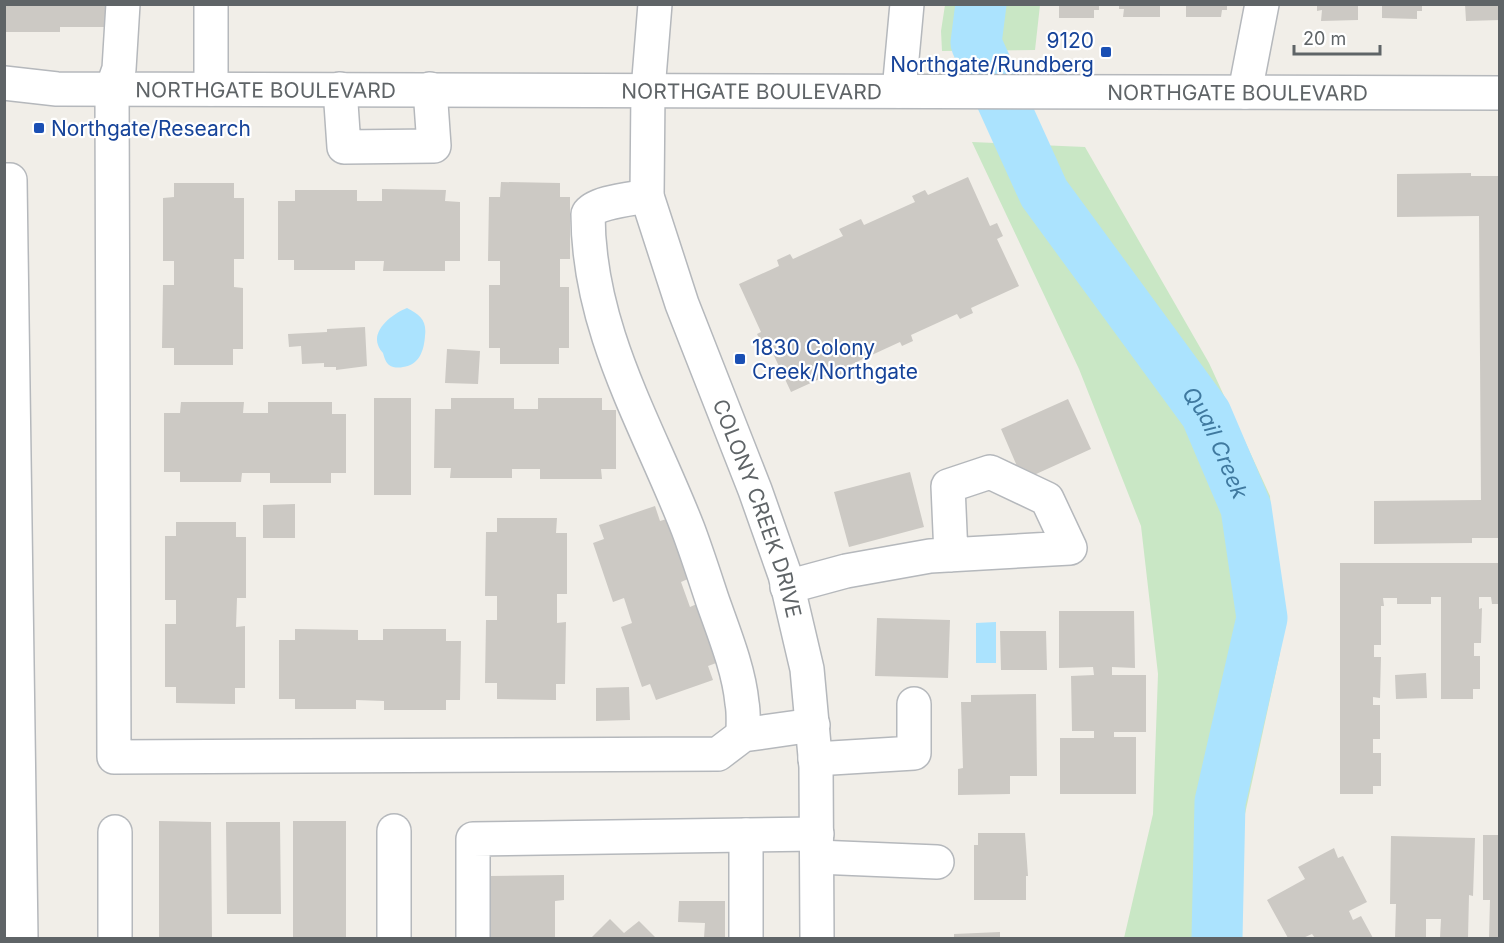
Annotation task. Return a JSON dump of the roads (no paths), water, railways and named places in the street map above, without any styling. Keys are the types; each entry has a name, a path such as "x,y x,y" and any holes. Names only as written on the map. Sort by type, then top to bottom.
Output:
{"street":[{"path":"123,4 119,69 112,89 114,757 718,754 743,735 813,725"},
{"path":"211,4 211,89"},
{"name":"COLONY CREEK DRIVE","path":"655,4 648,90 647,196 682,304 755,490 788,587 807,669 815,759 817,939"},
{"path":"899,91 908,4"},
{"path":"1245,92 1262,4"},
{"name":"NORTHGATE BOULEVARD","path":"4,83 42,88 112,89 1500,93"},
{"path":"340,89 344,147 435,147 430,89"},
{"path":"4,180 10,180 21,939"},
{"path":"647,196 590,210 588,214 589,254 594,287 630,397 688,529 728,646 742,702 743,735"},
{"path":"788,587 846,571 930,556 951,555"},
{"path":"815,759 914,753 914,704"},
{"path":"394,831 394,939"},
{"path":"115,832 115,939"},
{"path":"746,835 746,939"},
{"path":"473,939 473,839 746,835 937,862"}],"water":[{"path":"407,308 424,322 423,347 420,356 413,363 408,366 394,367 387,363 379,347 378,333 385,322"},
{"path":"996,622 996,663 976,663 976,623"}],"waterway":[{"name":"Quail Creek","path":"981,4 976,43 1044,193 1206,414 1246,508 1262,618 1220,802 1217,938"}],"place":[{"name":"9120 Northgate/Rundberg","path":"1106,52"},
{"name":"Northgate/Research","path":"39,128"},
{"name":"1830 Colony Creek/Northgate","path":"740,359"}]}
